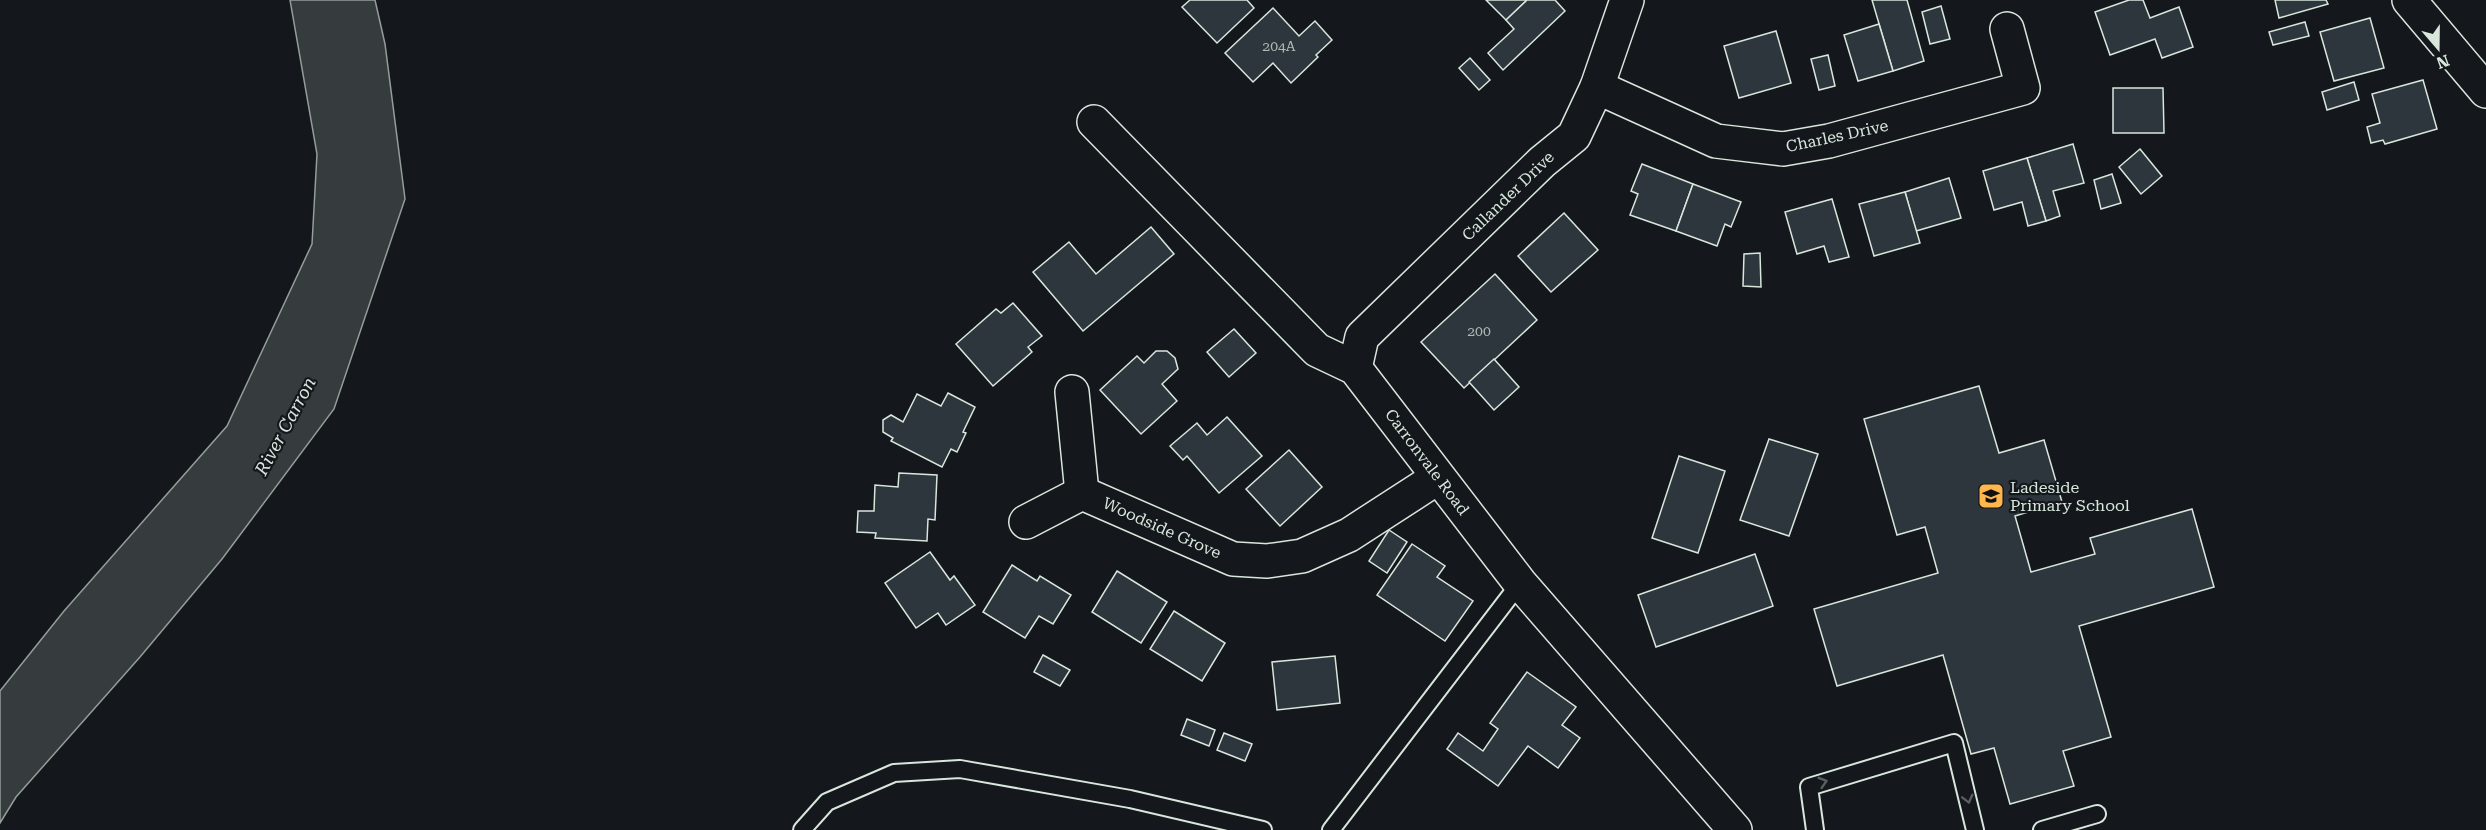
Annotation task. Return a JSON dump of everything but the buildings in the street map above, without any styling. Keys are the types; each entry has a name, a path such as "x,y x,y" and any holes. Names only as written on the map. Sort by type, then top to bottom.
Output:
{"street":[{"name":"Callander Drive","path":"1355,368 1362,337 1542,162 1574,136 1597,87 1627,0"},
{"path":"2409,0 2486,91"},
{"name":"Charles Drive","path":"1597,87 1716,141 1783,149 1828,141 2024,88 2007,29"},
{"name":"Carronvale Road","path":"1094,122 1317,350 1355,368 1437,478 1520,583 1735,830"},
{"name":"Woodside Grove","path":"1072,392 1083,493"},
{"name":"Woodside Grove","path":"1083,493 1233,559 1267,561 1302,556 1348,536 1437,478"},
{"name":"Woodside Grove","path":"1026,522 1083,493"}],"lane":[{"path":"1330,830 1520,583"},
{"path":"1815,830 1809,787 1954,743 1975,830"},
{"path":"802,830 827,802 894,773 960,769 1130,799 1263,830"},
{"path":"2042,830 2097,814"}],"water":[{"name":"River Carron","path":"290,0 375,0 385,44 405,199 334,409 222,559 140,657 16,797 0,823 0,691 64,611 227,426 312,244 317,154"}],"place":[{"name":"Ladeside Primary School","path":"1991,496"}]}
